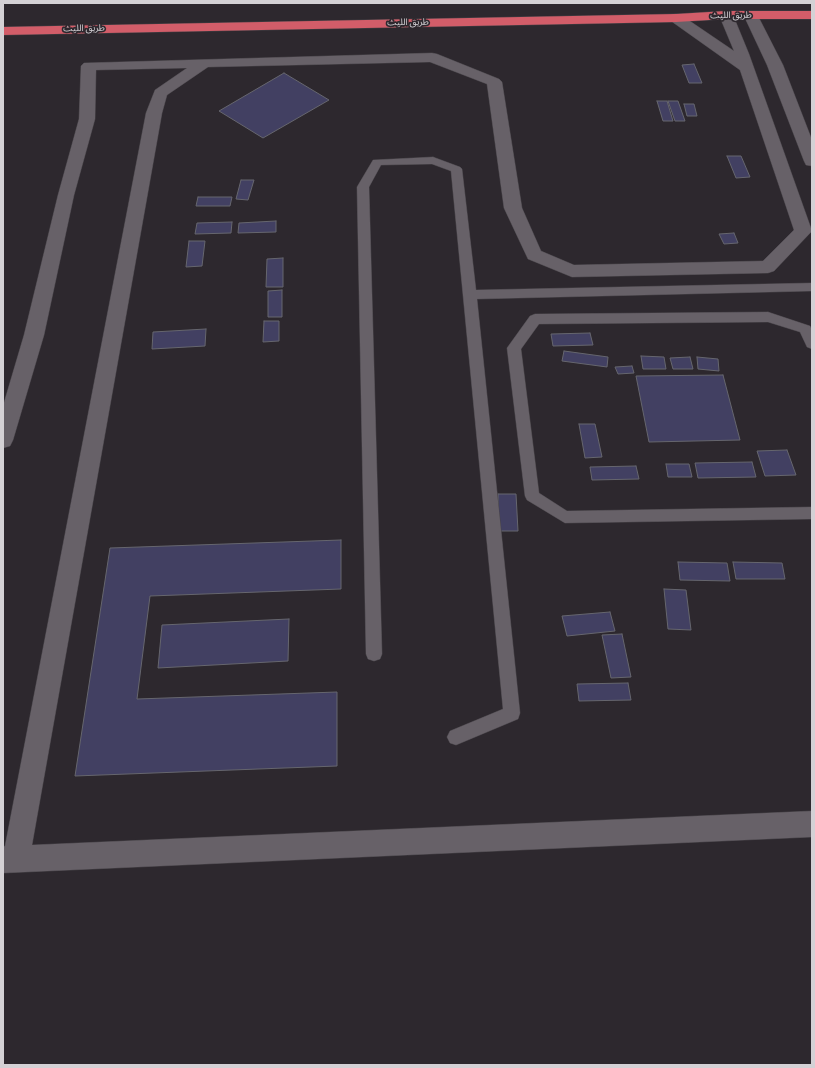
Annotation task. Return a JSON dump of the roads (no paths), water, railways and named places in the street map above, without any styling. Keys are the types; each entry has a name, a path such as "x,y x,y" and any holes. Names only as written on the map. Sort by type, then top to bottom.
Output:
{"highway":[{"name":"طريق الليث","path":"3,31 676,18 726,15 812,15"},
{"path":"3,26 182,28"}],"street":[{"path":"3,440 34,335 66,195 87,119 89,66 432,57 494,82 513,208 534,255 572,271 768,268 803,231 744,61 726,15"},
{"path":"751,16 770,53 812,161"},
{"path":"676,18 744,61 770,53"},
{"path":"204,63 160,93 154,113 9,860 812,824"}],"lane":[{"path":"374,654 363,187 377,162 433,160 456,169 512,713 456,737"},
{"path":"470,295 812,287"},
{"path":"812,344 806,329 768,317 535,319 514,348 532,496 565,517 812,513"}]}
